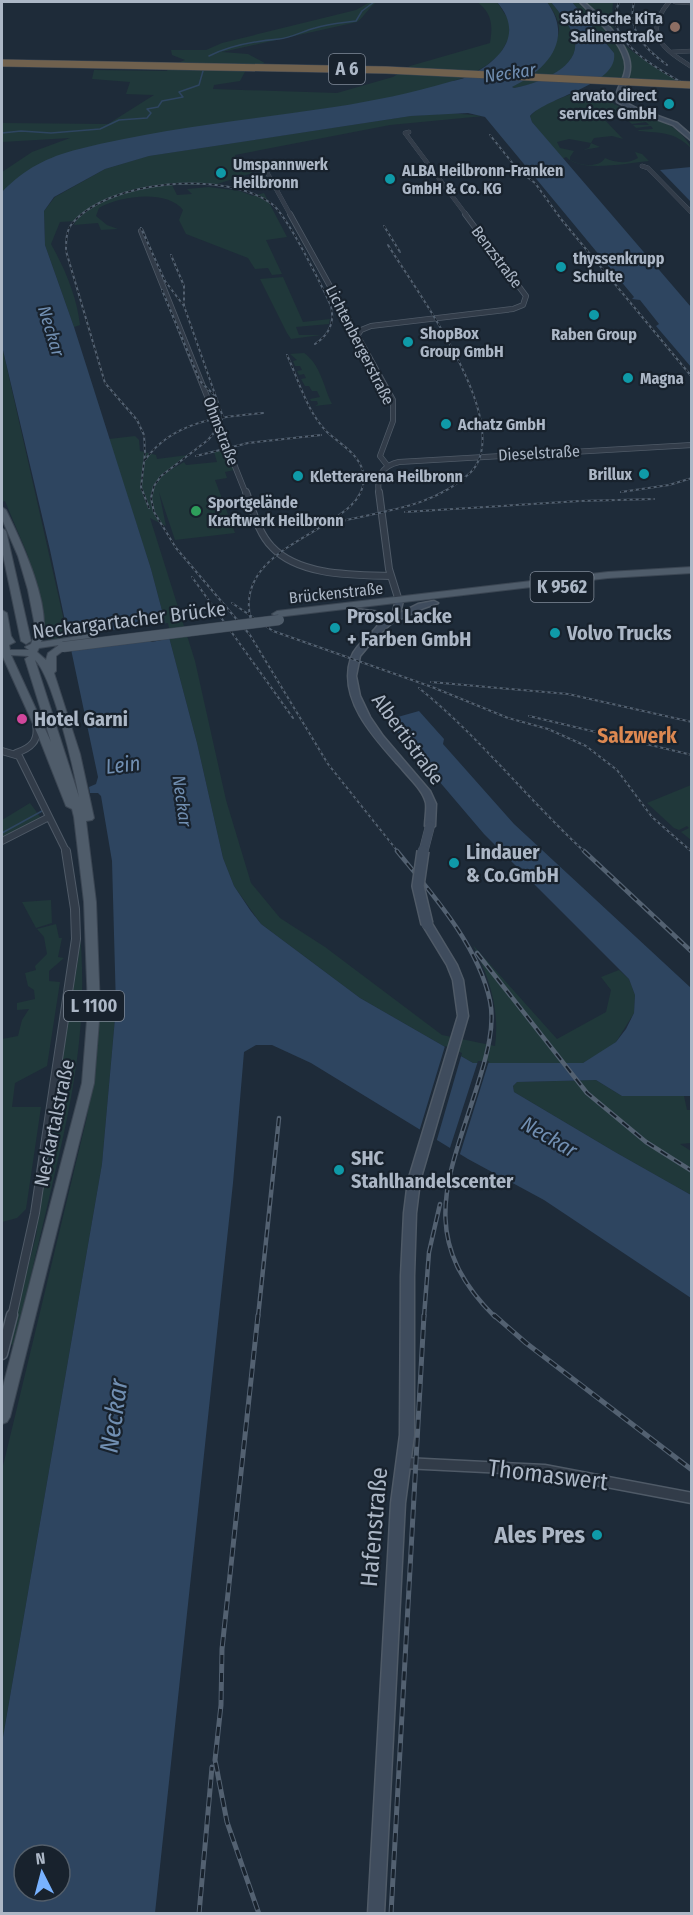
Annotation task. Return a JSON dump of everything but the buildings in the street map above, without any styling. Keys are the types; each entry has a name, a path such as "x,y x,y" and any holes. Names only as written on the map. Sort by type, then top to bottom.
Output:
{"highway":[{"name":"A 6","path":"2,61 397,70 692,83"}],"main road":[{"path":"584,2 627,56 629,67 617,98 621,103 634,109 675,124 692,139"},
{"path":"2,510 23,556 41,631 62,643 50,657 58,702"},
{"name":"Neckartalstraße","path":"2,531 21,651 77,802 90,902 94,1008 88,1083 2,1417"},
{"name":"K 9562","path":"399,604 608,575 692,570"},
{"name":"K 9562","path":"399,604 434,603 586,584 692,575"},
{"path":"356,612 381,615 384,626 421,606 434,603"},
{"name":"Brückenstraße","path":"278,617 356,612 399,604"},
{"name":"Brückenstraße","path":"278,617 399,604"},
{"name":"Albertistraße","path":"399,604 384,626 359,651 352,670 352,688 361,711 425,791 431,804 430,826 417,879 418,899 427,924 452,965 461,990 463,1016 454,1048"},
{"path":"2,613 8,640 21,651 33,715 83,836"},
{"name":"Neckargartacher Brücke","path":"21,651 91,637 278,617"},
{"name":"Neckargartacher Brücke","path":"62,643 278,617"},
{"path":"21,651 41,631"},
{"path":"2,636 21,651 42,660 58,702 83,786 94,887 90,902"},
{"name":"Hafenstraße","path":"376,1914 396,1524 407,1433 406,1331 410,1209 414,1181 454,1048"}],"street":[{"path":"669,2 656,20 654,28 658,38 692,67"},
{"path":"675,2 692,3"},
{"path":"672,52 692,51"},
{"name":"Benzstraße","path":"357,336 361,330 371,326 513,309 523,305 526,300 526,296 405,133 409,132"},
{"path":"642,166 648,168 692,213"},
{"name":"Lichtenbergerstraße","path":"264,167 394,404 392,423 380,456 387,465 381,471 378,488 391,576 399,604"},
{"name":"Ohmstraße","path":"141,231 267,541 275,551 312,567 339,572 391,576"},
{"name":"Dieselstraße","path":"387,465 411,461 552,451 692,445"},
{"path":"2,751 16,753 30,748 38,736 33,715"},
{"path":"2,1354 24,1270 76,939 73,889 67,853 16,753"},
{"path":"2,841 48,816"},
{"name":"Thomaswert","path":"404,1463 544,1470 692,1498"}],"green space":[{"path":"370,2 377,2 357,22 222,52 248,54 265,63 246,70 240,81 214,85 213,89 337,93 393,77 410,66 490,43 490,20 486,11 477,2 497,2 510,22 509,38 500,54 487,65 469,76 428,89 377,101 174,131 79,149 2,192 2,172 32,152 70,138 2,142 2,123 108,124 154,95 126,94 130,82 92,79 94,70 167,71 168,67 185,60 172,55 171,50 206,50 222,43 356,10"},
{"path":"547,2 551,2 569,26 575,42 574,52 570,61 563,68 543,80 514,88 512,87 540,63 556,40 559,27"},
{"path":"572,2 613,3 613,24 617,38 646,61 688,86 592,82 614,53"},
{"path":"576,92 609,96 614,104 633,113 602,117 623,139 612,136 594,138 591,143 569,139 557,142 560,148 574,151 570,160 566,157 562,159 532,122 530,116 541,106"},
{"path":"451,113 484,116 390,125 235,155 238,163 251,169 252,173 214,185 172,185 177,195 192,194 187,189 209,187 240,191 253,196 264,193 287,237 266,240 282,274 272,275 268,268 255,269 248,258 186,234 179,220 183,210 176,203 166,199 130,198 99,208 96,216 107,225 118,229 101,230 98,223 74,225 76,221 60,222 51,244 66,273 76,304 80,325 74,327 45,245 44,211 55,197 105,169 148,156 410,116"},
{"path":"653,118 664,122 675,129 691,148 673,136 639,131 653,129 651,126 636,128 633,125 649,125 646,122 632,124 627,120"},
{"path":"591,143 600,147 583,150 589,148"},
{"path":"635,152 642,154 649,161 617,165 593,166 579,164 594,165 605,158 626,162 638,158"},
{"path":"283,277 303,322 330,319 329,324 296,327 299,335 321,335 291,339 287,333 260,279"},
{"path":"2,346 69,643 49,646 28,556 5,501 2,502"},
{"path":"304,353 318,370 332,404 315,406 318,404 317,401 311,401 310,399 320,397 317,391 312,391 309,386 305,386 301,379 306,378 304,374 299,375 297,371 302,370 300,366 295,366 293,361 297,360 290,354"},
{"path":"135,436 139,440 140,451 156,455 157,459 188,455 169,471 184,462 186,465 217,462 214,452 225,449 234,470 225,472 227,478 215,480 235,533 175,540 159,492 166,526 150,518 195,661 226,800 251,883 280,918 325,947 442,1035 495,1046 496,1019 492,994 473,945 557,1039 606,1012 611,990 601,977 619,970 629,979 635,995 634,1013 616,1042 583,1063 473,1063 360,998 261,924 234,886 223,858 197,743 151,569 109,439"},
{"path":"691,785 691,840 681,832 689,828 687,826 679,830 674,828 647,803"},
{"path":"30,803 41,818 2,837 2,820"},
{"path":"51,900 52,923 36,928 22,902"},
{"path":"79,922 82,997 71,1100 13,1345 8,1344 36,1236 56,1089 78,960"},
{"path":"56,924 59,938 62,938 58,957 64,958 49,971 49,981 60,982 47,1066 15,1083 12,1107 41,1107 26,1209 17,1218 2,1222 2,1039 18,1036 22,1020 29,1009 17,1010 17,1003 35,999 34,990 28,986 25,973 36,970 35,966 47,954 44,937 37,929"},
{"path":"100,1007 116,1007 102,1164 2,1743 2,1470 87,1117"},
{"path":"596,1080 622,1096 684,1096 687,1110 691,1110 691,1143 680,1144 691,1151 691,1195 514,1092 513,1086 517,1082"}],"water":[{"path":"497,2 547,2 555,16 558,28 553,52 546,62 525,80 512,87 514,88 554,74 563,68 574,52 575,42 572,31 551,2 572,2 614,53 613,64 606,74 581,89 551,102 530,116 532,122 691,307 691,367 656,326 659,324 640,300 632,299 634,297 485,117 468,113 411,116 149,156 105,169 54,197 44,211 45,245 74,327 151,569 197,743 223,858 234,886 261,924 360,998 473,1063 583,1063 616,1042 634,1013 635,995 629,979 484,834 387,720 419,711 444,739 443,744 514,824 691,988 691,1096 622,1096 596,1080 517,1082 513,1086 514,1092 691,1195 691,1298 544,1200 468,1159 311,1063 272,1045 256,1045 244,1052 233,1183 155,1913 2,1914 2,1743 102,1164 116,1007 112,861 101,796 98,793 90,793 89,787 96,784 98,777 50,550 2,346 2,192 37,165 79,149 174,130 364,102 466,78 482,69 500,53 509,35 509,24"},
{"path":"692,167 691,202 660,170"}],"pier":[{"path":"168,623 171,638 152,642 148,640 68,651 64,636"},
{"path":"445,1046 462,1053 436,1143 419,1132"},
{"path":"478,1061 489,1061 459,1157 449,1151"}],"waterway":[{"path":"209,56 244,44 284,38 320,27 356,21 362,11 374,2"},
{"path":"2,133 21,131 51,133 100,129 119,120 147,118 151,113 147,109 158,107 162,101 183,97 179,92 199,85 203,71"},
{"path":"2,833 42,811"}],"railway":[{"path":"619,2 615,16 617,28 623,39 644,59 692,88"},
{"path":"634,2 633,22 640,38 645,46 667,65"},
{"path":"490,135 518,170 535,183 561,219 692,377"},
{"path":"149,508 141,487 145,453 144,435 137,420 105,383 66,251 67,234 71,225 88,209 111,198 139,189 168,184 198,184 227,186 252,193 272,204 286,222 331,306 330,328 315,344"},
{"path":"384,226 400,252"},
{"path":"141,228 165,281 184,306"},
{"path":"334,523 405,507 440,494 470,473 481,452 481,424 472,392 457,358 388,245"},
{"path":"171,255 184,286 184,306"},
{"path":"162,290 200,381 215,396"},
{"path":"184,306 223,418"},
{"path":"251,616 250,593 261,571 280,552 348,508 361,492 363,472 358,460 320,424 304,396 287,355"},
{"path":"223,418 263,413"},
{"path":"145,460 156,447 183,429 223,418"},
{"path":"223,418 208,440 161,476 154,486 151,498 154,512 176,548 250,635 328,764 399,853"},
{"path":"196,456 248,443 321,435"},
{"path":"621,492 669,485 692,478"},
{"path":"405,512 580,501 654,499"},
{"path":"192,577 293,718"},
{"path":"232,603 251,616"},
{"path":"251,616 273,631 432,687 508,718 548,729 586,746 617,770 652,817 692,852"},
{"path":"251,616 251,621"},
{"path":"431,682 568,694 692,722"},
{"path":"419,688 463,727 586,853"},
{"path":"529,716 692,755"},
{"path":"397,851 439,903 465,941 484,980 490,1001 492,1020 488,1049 451,1173 446,1202 446,1230 454,1258 469,1287 495,1317"},
{"path":"584,851 692,952"},
{"path":"477,953 587,1093 646,1142 692,1171"},
{"path":"258,1317 279,1118"},
{"path":"424,1317 429,1252 440,1204"},
{"path":"258,1315 222,1649 221,1705 215,1760 227,1822 259,1914"},
{"path":"391,1914 424,1315"},
{"path":"494,1315 526,1343 692,1470"},
{"path":"199,1914 212,1767"}],"place":[{"name":"Städtische KiTa Salinenstraße","path":"675,27"},
{"name":"arvato direct services GmbH","path":"669,104"},
{"name":"Umspannwerk Heilbronn","path":"221,173"},
{"name":"ALBA Heilbronn-Franken GmbH & Co. KG","path":"390,179"},
{"name":"thyssenkrupp Schulte","path":"561,267"},
{"name":"Raben Group","path":"594,315"},
{"name":"ShopBox Group GmbH","path":"408,342"},
{"name":"Magna","path":"628,378"},
{"name":"Achatz GmbH","path":"446,424"},
{"name":"Brillux","path":"644,474"},
{"name":"Kletterarena Heilbronn","path":"298,476"},
{"name":"Sportgelände Kraftwerk Heilbronn","path":"196,511"},
{"name":"Prosol Lacke + Farben GmbH","path":"335,628"},
{"name":"Volvo Trucks","path":"555,633"},
{"name":"Hotel Garni","path":"22,719"},
{"name":"Lindauer & Co.GmbH","path":"454,863"},
{"name":"SHC Stahlhandelscenter","path":"339,1170"},
{"name":"Ales Pres","path":"597,1535"}],"district":[{"name":"Salzwerk","path":"637,736"}],"water label":[{"name":"Neckar","path":"510,73"},
{"name":"Neckar","path":"51,331"},
{"name":"Lein","path":"123,765"},
{"name":"Neckar","path":"182,801"},
{"name":"Neckar","path":"549,1137"},
{"name":"Neckar","path":"114,1416"}]}
